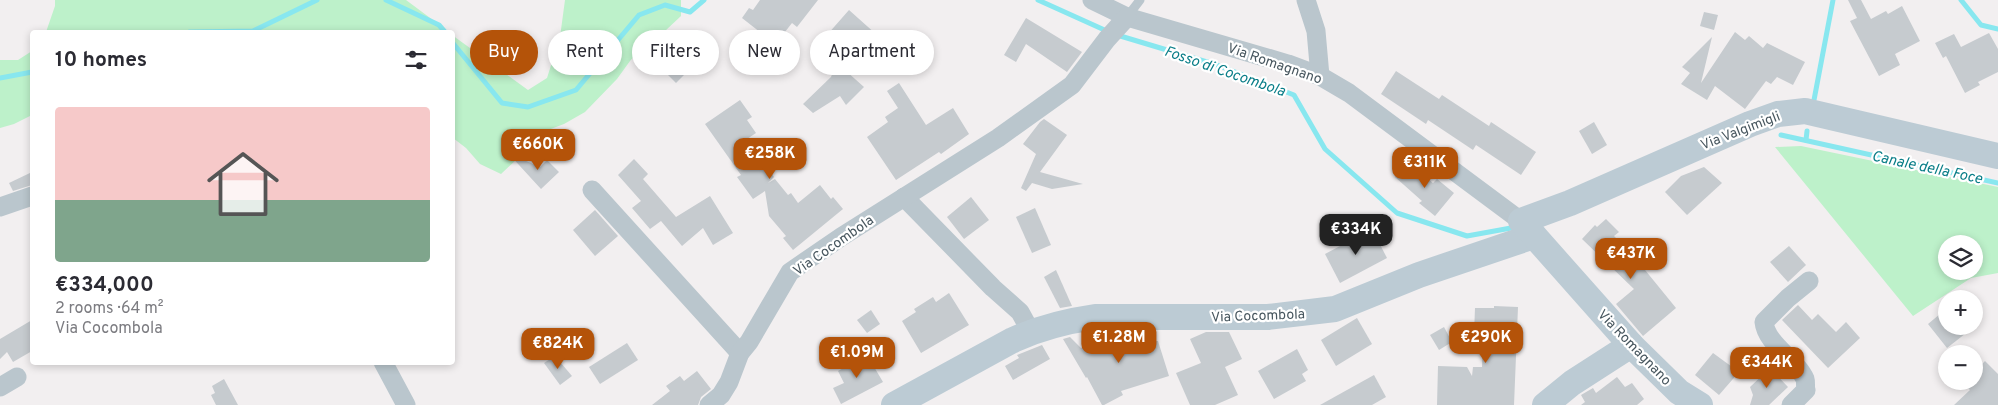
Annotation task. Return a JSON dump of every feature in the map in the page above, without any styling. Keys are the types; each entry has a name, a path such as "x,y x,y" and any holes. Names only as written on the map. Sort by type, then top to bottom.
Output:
{"street":[{"name":"Via Romagnano","path":"1092,0 1124,20 1288,64 1320,76 1349,93 1528,229 1631,345 1679,392 1700,405"},
{"path":"1306,0 1316,32 1320,76"},
{"name":"Via Cocombola","path":"709,405 721,395 729,382 740,354 790,272 998,138 1072,85 1124,20"},
{"name":"Via Valgimigli","path":"1528,229 1570,203 1750,124 1786,112 1805,111 1998,156"},
{"path":"592,190 740,354"},
{"path":"0,207 30,197"},
{"path":"904,197 993,288 1020,312 1031,332"},
{"name":"Via Cocombola","path":"894,405 922,399 1031,332 1070,321 1096,317 1268,317 1335,309 1419,276 1528,229"},
{"path":"1791,405 1806,390 1805,379 1773,342 1764,328 1764,322 1788,298 1809,281"},
{"path":"1545,405 1572,382 1631,345"},
{"path":"385,365 406,405"},
{"path":"0,387 17,377"}],"lane":[{"path":"1124,20 1140,0"}],"green space":[{"path":"55,0 406,0 446,30 47,30 55,6"},
{"path":"565,0 681,0 681,16 666,30 632,30 632,59 622,72 622,30 561,30"},
{"path":"455,37 470,48 470,75 507,75 528,90 547,78 548,75 620,75 585,112 564,124 527,138 517,159 501,174 480,164 466,148 455,140"},
{"path":"30,52 30,116 0,128 0,60 18,60"},
{"path":"1801,146 1998,187 1998,273 1983,276 1983,235 1938,235 1938,280 1968,280 1953,290 1938,290 1938,300 1913,316 1775,147"}],"building":[{"path":"760,0 818,0 797,27 792,23 786,30 757,30 742,18 749,8 753,10"},
{"path":"1848,0 1861,0 1871,19 1886,11 1888,14 1902,6 1920,41 1895,54 1900,65 1879,76 1850,21 1857,18"},
{"path":"849,10 871,30 831,30"},
{"path":"1704,12 1718,15 1714,30 1700,26"},
{"path":"1026,18 1082,52 1067,72 1026,44 1016,62 1004,55"},
{"path":"1735,32 1745,40 1749,36 1763,48 1767,43 1805,62 1793,85 1777,77 1771,84 1766,81 1745,109 1715,86 1707,100 1681,84 1690,73 1682,67 1712,37 1701,83"},
{"path":"1989,33 1998,49 1998,72 1978,82 1980,85 1965,93 1946,56 1943,58 1935,43 1954,34 1961,47"},
{"path":"1396,71 1439,99 1442,95 1489,126 1491,122 1536,152 1521,175 1476,145 1473,150 1428,120 1426,124 1381,94"},
{"path":"668,75 684,75 676,83"},
{"path":"832,75 850,75 864,87 846,105 840,96 813,113 803,104"},
{"path":"899,83 926,125 953,108 969,134 941,154 939,152 896,180 867,137 888,122 885,117 898,108 887,91"},
{"path":"740,100 752,117 747,120 756,133 744,141 759,162 761,161 774,177 768,183 775,179 788,195 791,193 798,203 820,185 831,199 833,197 843,209 793,250 783,238 786,236 769,216 765,191 753,199 737,177 741,175 705,124"},
{"path":"1044,119 1067,135 1040,172 1083,184 1052,189 1032,183 1026,191 1021,188 1036,154 1023,144"},
{"path":"1594,122 1607,145 1592,154 1579,131"},
{"path":"508,153 540,167 547,160 559,172 541,189"},
{"path":"634,159 648,174 643,179 676,217 710,196 733,233 713,245 703,228 682,246 661,221 650,229 632,208 641,201 618,175"},
{"path":"1405,164 1433,183 1437,179 1454,193 1435,216 1419,203 1422,201 1395,177"},
{"path":"1704,167 1722,183 1687,215 1665,192 1681,176"},
{"path":"30,173 30,186 13,191 9,183"},
{"path":"971,197 989,220 964,239 947,217"},
{"path":"1035,208 1051,245 1032,253 1016,217"},
{"path":"595,210 618,236 595,256 573,230"},
{"path":"1606,219 1619,232 1614,236 1632,254 1676,308 1643,336 1616,304 1634,289 1582,239 1595,225 1597,227"},
{"path":"1372,229 1387,258 1340,283 1325,254"},
{"path":"1789,246 1806,265 1788,282 1770,262"},
{"path":"1056,270 1072,306 1060,308 1044,277"},
{"path":"949,293 969,325 921,353 902,321 916,312 914,309 933,297 936,302"},
{"path":"1798,305 1812,320 1818,314 1836,332 1846,322 1860,338 1828,368 1782,320"},
{"path":"1494,306 1518,307 1514,405 1437,405 1438,366 1467,367 1472,376 1473,367 1482,367 1483,335 1474,334 1475,308 1494,308"},
{"path":"871,310 880,324 867,333 857,320"},
{"path":"1938,316 1938,335 1964,335 1951,345 1945,345 1928,324"},
{"path":"1357,318 1372,344 1336,366 1321,340"},
{"path":"30,321 30,352 13,362 7,352 0,359 0,339"},
{"path":"1444,327 1452,342 1439,350 1430,335"},
{"path":"1206,332 1229,332 1242,359 1225,367 1238,395 1215,405 1190,405 1176,373 1201,363 1190,339"},
{"path":"1151,334 1152,341 1158,341 1169,376 1121,391 1123,395 1104,405 1102,405 1063,339 1070,337 1081,348 1095,339"},
{"path":"627,343 638,360 600,384 589,367"},
{"path":"1042,345 1050,359 1013,380 1005,366 1019,358 1017,355"},
{"path":"1297,349 1308,370 1302,374 1306,381 1274,399 1258,371"},
{"path":"1713,353 1739,372 1719,395 1695,375"},
{"path":"867,355 883,382 841,404 833,388 844,383 838,371"},
{"path":"555,356 572,376 560,385 544,363"},
{"path":"1985,361 1998,374 1998,405 1954,405 1970,390 1983,390 1983,363"},
{"path":"1770,368 1788,387 1769,405 1750,405 1753,395 1750,387"},
{"path":"697,371 711,389 701,397 698,405 652,405 670,391 666,386 680,376 684,381"},
{"path":"1374,375 1386,397 1372,405 1320,405"},
{"path":"1617,377 1625,387 1632,383 1644,399 1637,405 1581,405 1585,402 1581,395 1593,388 1596,393"},
{"path":"224,379 238,405 216,405 211,395 215,393 212,386"}],"waterway":[{"name":"Fosso di Cocombola","path":"255,30 317,0"},
{"name":"Fosso di Cocombola","path":"386,0 439,25 443,30"},
{"name":"Fosso di Cocombola","path":"455,46 502,103 528,107 576,90 639,15 665,5 690,12 704,0"},
{"name":"Fosso di Cocombola","path":"1038,0 1109,32"},
{"path":"1814,100 1833,0"},
{"path":"1961,0 1981,25 1998,29"},
{"name":"Fosso di Cocombola","path":"1117,35 1217,65 1294,95 1325,149 1397,213 1467,236 1511,228"},
{"name":"Fosso di Cocombola","path":"0,78 30,72"},
{"path":"1806,140 1807,131"},
{"name":"Canale della Foce","path":"1781,135 1998,183"}]}
